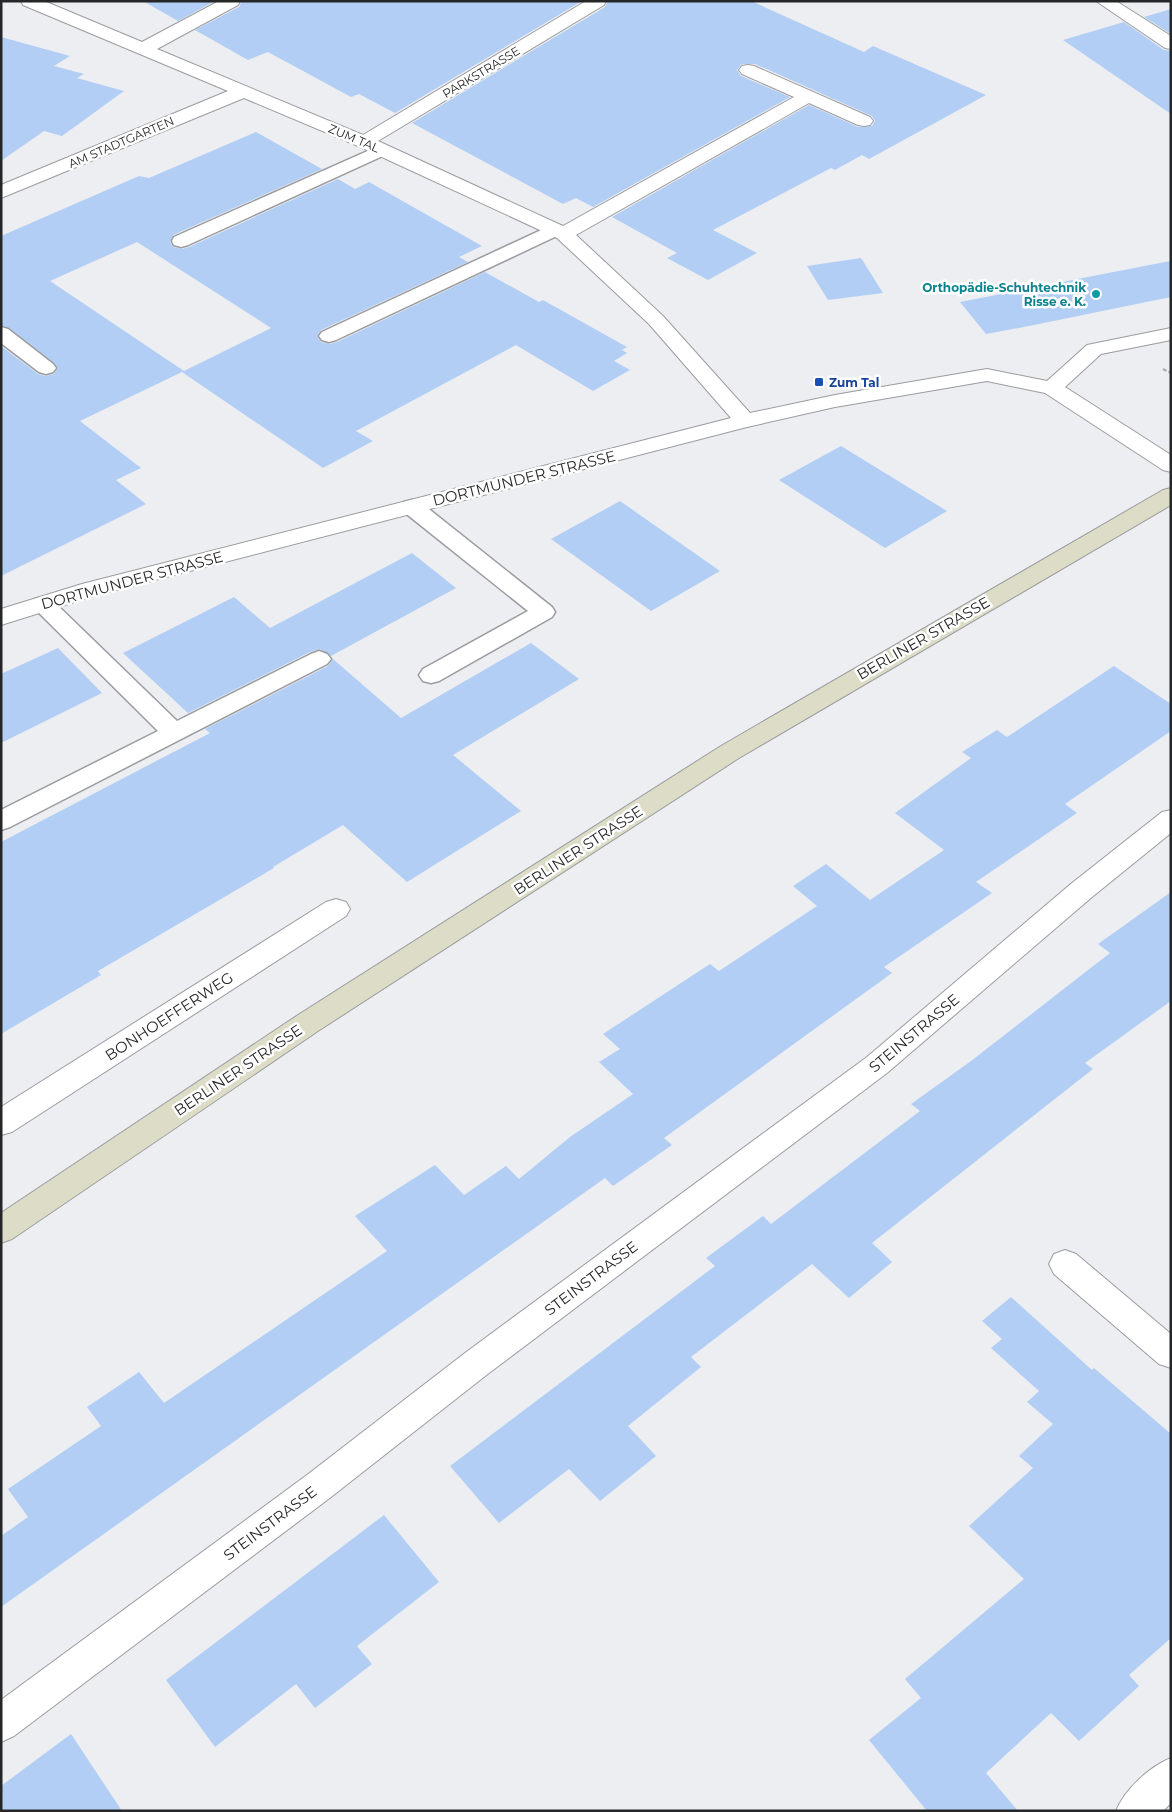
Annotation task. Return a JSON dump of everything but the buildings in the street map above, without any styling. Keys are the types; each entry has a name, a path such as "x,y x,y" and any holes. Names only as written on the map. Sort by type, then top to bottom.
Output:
{"main road":[{"name":"BERLINER STRASSE","path":"1,1230 308,1023 722,757 804,707 1171,495"}],"street":[{"name":"ZUM TAL","path":"29,1 364,142 559,232 656,320 745,421"},
{"path":"142,48 232,1"},
{"name":"PARKSTRASSE","path":"364,142 598,1"},
{"path":"1104,1 1171,44"},
{"path":"748,70 864,121"},
{"name":"AM STADTGARTEN","path":"1,192 242,92"},
{"path":"559,232 807,97"},
{"path":"1052,388 1094,349 1171,334"},
{"name":"DORTMUNDER STRASSE","path":"1,618 90,589 745,421 835,401 986,374 1052,388 1171,465"},
{"name":"STEINSTRASSE","path":"1,1723 320,1486 477,1363 877,1066 1082,890 1171,819"},
{"name":"BONHOEFFERWEG","path":"1,1123 336,909"},
{"path":"1065,1264 1171,1354"},
{"path":"1135,1811 1171,1777"}],"lane":[{"path":"181,241 381,150"},
{"path":"330,336 559,232"},
{"path":"1,333 46,368"},
{"path":"412,507 544,612 431,674"},
{"path":"43,604 176,732"},
{"path":"1,821 319,659"}],"place":[{"name":"Orthopädie-Schuhtechnik Risse e. K.","path":"1096,294"},
{"name":"Zum Tal","path":"819,382"}]}
